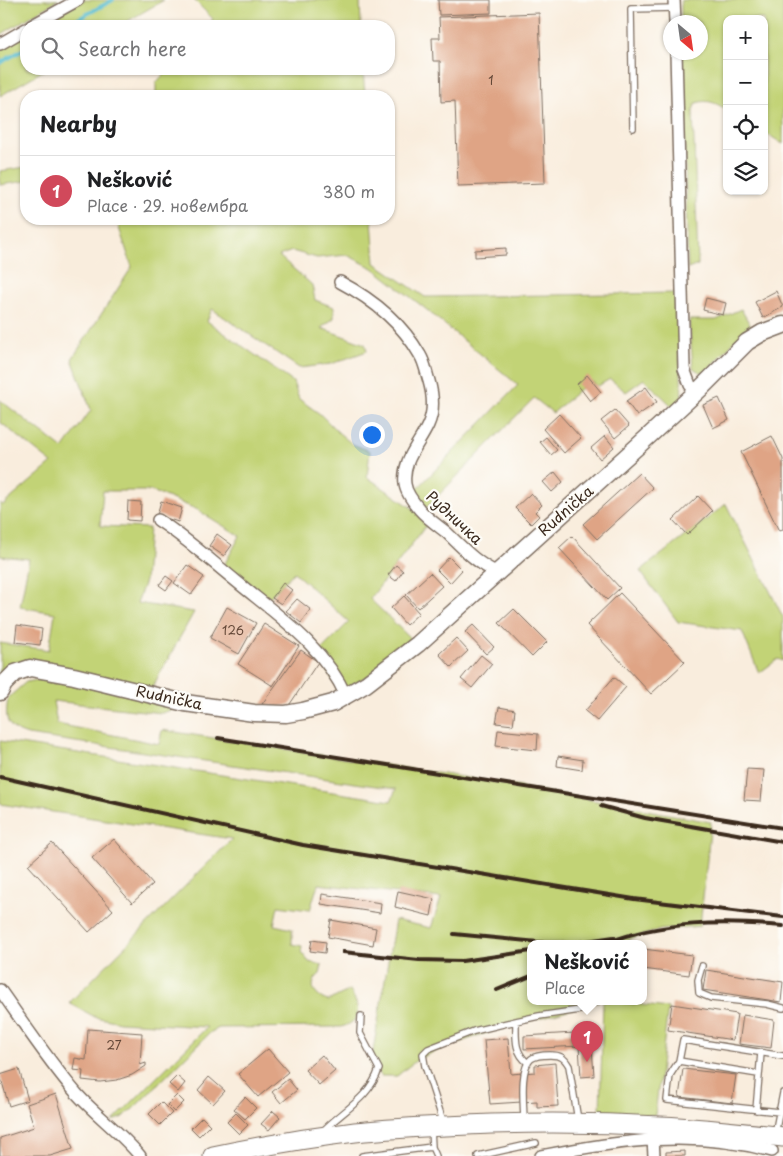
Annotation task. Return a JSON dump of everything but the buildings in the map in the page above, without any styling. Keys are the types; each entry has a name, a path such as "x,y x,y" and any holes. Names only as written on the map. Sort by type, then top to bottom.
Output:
{"main road":[{"path":"213,1156 318,1137 400,1128 524,1123 578,1122 775,1145"}],"street":[{"path":"42,20 78,0"},
{"path":"0,44 20,32"},
{"path":"676,60 684,369 690,385 697,392"},
{"name":"Рудничка","path":"340,282 361,293 387,314 422,357 433,394 432,414 428,426 408,461 405,486 411,498 421,511 477,561 496,572"},
{"name":"Rudnička","path":"0,692 4,684 15,674 30,668 74,676 185,703 254,713 277,715 303,711 333,703 366,684 418,644 697,392 747,342 762,333 783,325"},
{"path":"158,520 184,537 296,630 328,664 340,681 346,696"},
{"path":"0,990 61,1076 140,1156"},
{"path":"541,1156 625,1141 655,1132 654,1156"}],"lane":[{"path":"633,128 631,10 674,4"},
{"path":"702,966 698,980 699,993 711,998 766,1004 783,1008"},
{"path":"436,1156 432,1147 438,1126 423,1054 428,1049 474,1031 539,1016 580,1010"},
{"path":"318,1137 336,1118 363,1096 375,1080 379,1069 360,1033 360,1016"},
{"path":"516,1021 518,1049 521,1057 528,1063"},
{"path":"780,1112 667,1100 670,1075 679,1061 683,1040 783,1056"},
{"path":"756,1110 761,1053"},
{"path":"524,1123 523,1079 526,1066 531,1059 540,1055 558,1055 565,1059 570,1066 578,1122"},
{"path":"679,1061 758,1074"},
{"path":"775,1145 783,1093"},
{"path":"478,1156 536,1143"},
{"path":"362,1156 432,1147"}],"green space":[{"path":"0,0 58,0 25,20 20,20 20,23 0,35"},
{"path":"75,0 164,0 129,20 40,20"},
{"path":"194,0 360,0 361,20 213,19"},
{"path":"681,0 783,0 783,144 768,135 768,15 723,15 723,108 705,101 696,103 693,110 698,265 688,269 682,60 708,60 708,15 681,15"},
{"path":"20,31 20,75 36,75 0,96 0,43"},
{"path":"163,75 363,75 365,90 156,90 156,83"},
{"path":"20,168 20,182 0,185 0,171"},
{"path":"118,225 372,225 375,263 425,297 677,293 682,398 672,406 644,379 626,392 610,379 598,386 590,380 553,413 534,398 426,508 417,499 414,492 518,385 373,268 347,255 317,258 292,251 279,256 312,285 315,300 334,307 334,318 321,328 365,344 367,351 331,364 299,368 212,309 207,321 293,382 299,399 320,414 352,444 370,451 367,477 421,514 428,523 370,599 412,640 369,675 340,692 317,654 349,622 294,572 267,600 224,565 240,536 196,509 152,491 103,491 100,526 149,528 145,581 137,603 194,612 152,688 15,666 4,671 0,676 0,643 49,650 55,613 20,607 29,559 0,556 0,503 3,505 52,463 0,422 0,400 63,449 91,410 72,359 132,267"},
{"path":"741,309 753,330 735,340 707,372 701,373 693,368 689,320 716,320"},
{"path":"726,504 783,617 783,661 778,659 759,673 742,631 678,622 640,571"},
{"path":"43,679 63,681 183,706 162,713 53,701 57,724 159,744 162,730 488,781 711,822 700,926 660,930 629,940 527,940 527,1005 585,1005 477,1036 431,1053 414,1062 397,1076 381,1076 371,1063 395,920 431,928 441,898 318,884 310,910 278,906 274,925 292,929 292,944 302,946 301,952 309,962 322,965 320,974 313,986 319,996 328,1001 350,990 356,1002 358,1012 353,1021 341,1027 219,1028 211,1032 133,1109 121,1118 113,1121 207,1027 120,1022 95,1017 69,1003 232,839 0,804 0,741 391,801 396,789 28,735 11,726 7,718 8,698 26,682"},
{"path":"603,1005 642,1005 668,1008 655,1115 600,1114"}],"waterway":[{"path":"76,20 113,0"},
{"path":"0,63 20,51"}],"railway":[{"path":"218,738 783,828"},
{"path":"0,777 303,845 634,899 783,917"},
{"path":"601,806 645,818 783,842"},
{"path":"615,940 649,930 693,924 738,923 783,926"},
{"path":"454,934 527,941"},
{"path":"594,940 614,937"},
{"path":"343,952 419,960 462,961 527,952"},
{"path":"497,990 527,978"}],"place":[{"name":"Nešković","path":"587,1062"}]}
